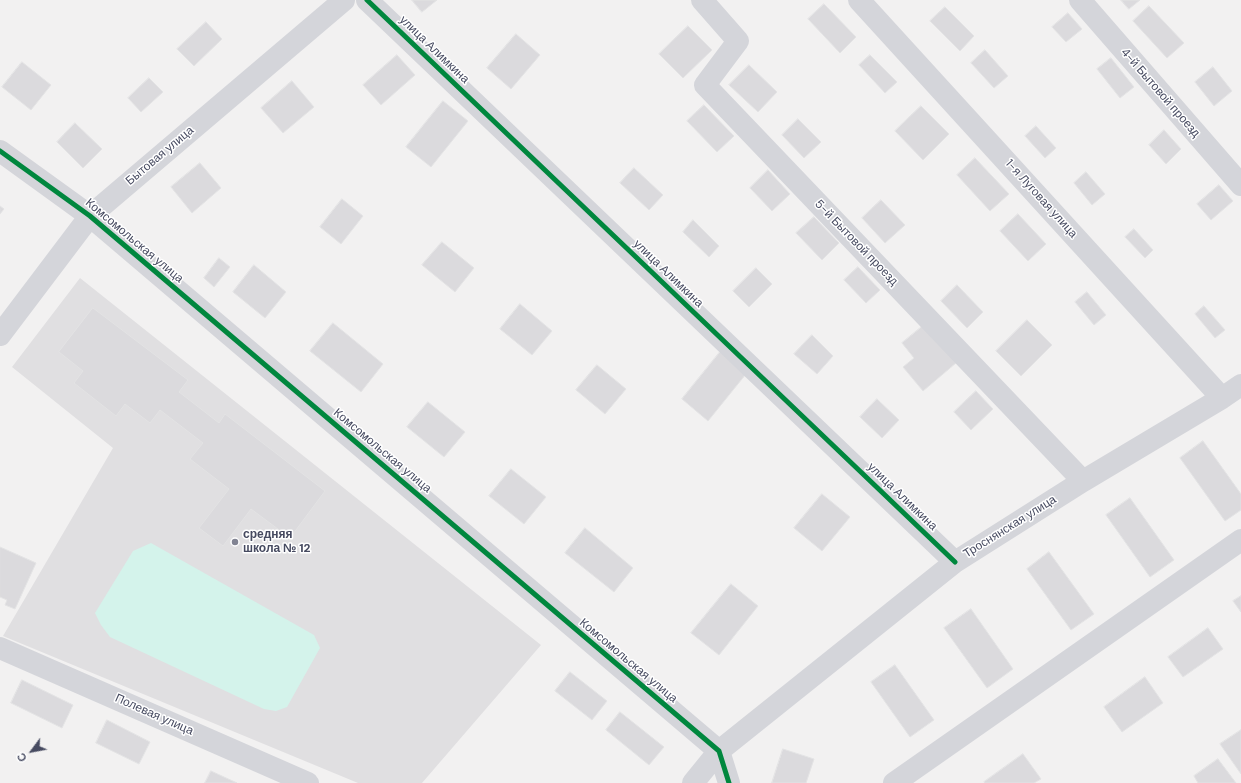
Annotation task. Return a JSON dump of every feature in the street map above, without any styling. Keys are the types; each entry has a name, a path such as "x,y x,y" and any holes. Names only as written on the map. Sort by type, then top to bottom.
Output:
{"street":[{"name":"Бытовая улица","path":"0,335 90,216 344,0"},
{"name":"улица Алимкина","path":"367,0 955,562"},
{"name":"5-й Бытовой проезд","path":"702,0 738,41 705,85 1084,481"},
{"name":"1-я Луговая улица","path":"859,0 1222,398"},
{"name":"4-й Бытовой проезд","path":"1080,0 1241,185"},
{"name":"Комсомольская улица","path":"0,151 90,216 719,751"},
{"name":"Троснянская улица","path":"693,783 719,751 955,562 1241,385"},
{"path":"894,783 1241,540"},
{"name":"Полевая улица","path":"0,648 308,783"},
{"path":"719,751 729,783"}],"shaded area":[{"name":"средняя школа № 12","path":"80,278 541,645 422,783 358,783 3,636 113,448 12,367"}],"green space":[{"path":"151,543 314,635 320,648 287,707 276,711 264,709 110,637 101,625 95,613 133,551"}],"building":[{"path":"412,0 437,0 422,12"},
{"path":"1121,0 1140,0 1129,9"},
{"path":"824,4 856,37 840,53 808,19"},
{"path":"1149,6 1184,43 1167,58 1133,21"},
{"path":"945,7 974,36 960,51 930,21"},
{"path":"1068,13 1082,29 1066,42 1052,27"},
{"path":"206,22 222,39 194,66 177,49"},
{"path":"688,26 712,50 683,78 659,54"},
{"path":"516,34 540,55 511,89 487,68"},
{"path":"985,50 1008,76 994,88 971,63"},
{"path":"397,55 415,75 381,105 363,85"},
{"path":"870,55 897,82 885,93 859,65"},
{"path":"1111,58 1134,87 1120,98 1097,69"},
{"path":"22,62 51,85 31,110 2,87"},
{"path":"749,65 777,92 758,112 729,85"},
{"path":"1213,67 1232,91 1214,106 1195,82"},
{"path":"149,78 163,92 141,112 128,98"},
{"path":"292,81 314,107 283,133 261,108"},
{"path":"443,101 468,121 431,167 406,147"},
{"path":"704,105 734,136 717,152 687,121"},
{"path":"921,106 949,134 923,160 895,131"},
{"path":"798,119 821,142 804,158 782,135"},
{"path":"75,123 102,149 83,168 57,142"},
{"path":"1036,126 1056,148 1045,158 1025,136"},
{"path":"1164,130 1181,149 1166,164 1149,145"},
{"path":"975,158 1009,194 990,211 957,175"},
{"path":"200,163 221,188 192,213 171,187"},
{"path":"634,168 663,195 649,210 620,183"},
{"path":"768,170 790,194 772,211 750,188"},
{"path":"1086,172 1105,194 1092,205 1074,183"},
{"path":"1219,185 1233,201 1211,220 1197,204"},
{"path":"342,199 363,216 341,244 320,227"},
{"path":"881,200 905,225 885,243 862,218"},
{"path":"0,206 4,209 0,214"},
{"path":"1018,214 1046,244 1028,261 1000,231"},
{"path":"814,217 839,243 822,260 796,233"},
{"path":"693,220 719,246 709,257 683,232"},
{"path":"1134,229 1153,250 1145,258 1125,237"},
{"path":"442,242 474,268 455,292 422,265"},
{"path":"219,258 230,267 214,287 204,278"},
{"path":"254,265 286,292 265,318 233,292"},
{"path":"858,267 880,290 866,303 844,280"},
{"path":"756,268 772,284 749,307 733,291"},
{"path":"957,285 983,312 967,328 941,301"},
{"path":"1087,292 1106,315 1094,325 1075,302"},
{"path":"520,304 552,331 532,355 500,329"},
{"path":"1204,306 1225,330 1215,338 1195,314"},
{"path":"93,308 188,380 179,392 219,423 225,414 325,491 290,538 251,509 223,546 199,528 229,489 190,459 203,443 160,410 150,423 125,404 116,416 74,383 83,371 59,352"},
{"path":"1027,320 1052,345 1021,376 996,351"},
{"path":"333,323 383,364 361,392 310,351"},
{"path":"924,325 956,363 923,391 903,367 914,358 902,343"},
{"path":"812,335 833,356 817,374 794,354"},
{"path":"720,352 746,374 708,421 682,399"},
{"path":"597,365 626,389 605,414 576,390"},
{"path":"976,391 993,409 971,430 954,412"},
{"path":"877,399 899,420 882,438 860,417"},
{"path":"428,402 465,432 444,457 407,427"},
{"path":"1203,441 1241,494 1241,510 1225,521 1180,458"},
{"path":"511,469 546,497 524,524 489,496"},
{"path":"822,494 850,517 822,551 794,528"},
{"path":"1130,498 1174,560 1150,577 1106,515"},
{"path":"585,528 633,568 614,592 565,553"},
{"path":"0,547 36,563 15,609 5,605 7,600 0,597"},
{"path":"1049,552 1094,614 1071,630 1027,569"},
{"path":"731,584 758,606 719,655 691,633"},
{"path":"1241,596 1241,612 1233,601"},
{"path":"971,609 1013,669 987,688 944,628"},
{"path":"1208,628 1223,649 1183,677 1168,657"},
{"path":"895,665 934,720 910,737 871,682"},
{"path":"570,672 607,701 592,720 555,691"},
{"path":"1145,677 1163,703 1122,732 1104,707"},
{"path":"22,680 73,705 62,728 11,703"},
{"path":"620,712 664,747 649,765 606,730"},
{"path":"107,720 150,742 139,764 96,743"},
{"path":"1241,730 1241,774 1220,744"},
{"path":"783,749 814,759 806,783 772,783"},
{"path":"1023,754 1041,779 1034,783 984,782"},
{"path":"1218,759 1236,783 1198,783 1194,776"},
{"path":"211,771 237,783 205,783"}],"cycle path":[{"path":"367,0 955,562"},
{"path":"0,151 90,216 719,751 729,783"}],"place":[{"name":"средняя школа № 12","path":"235,542"}]}
